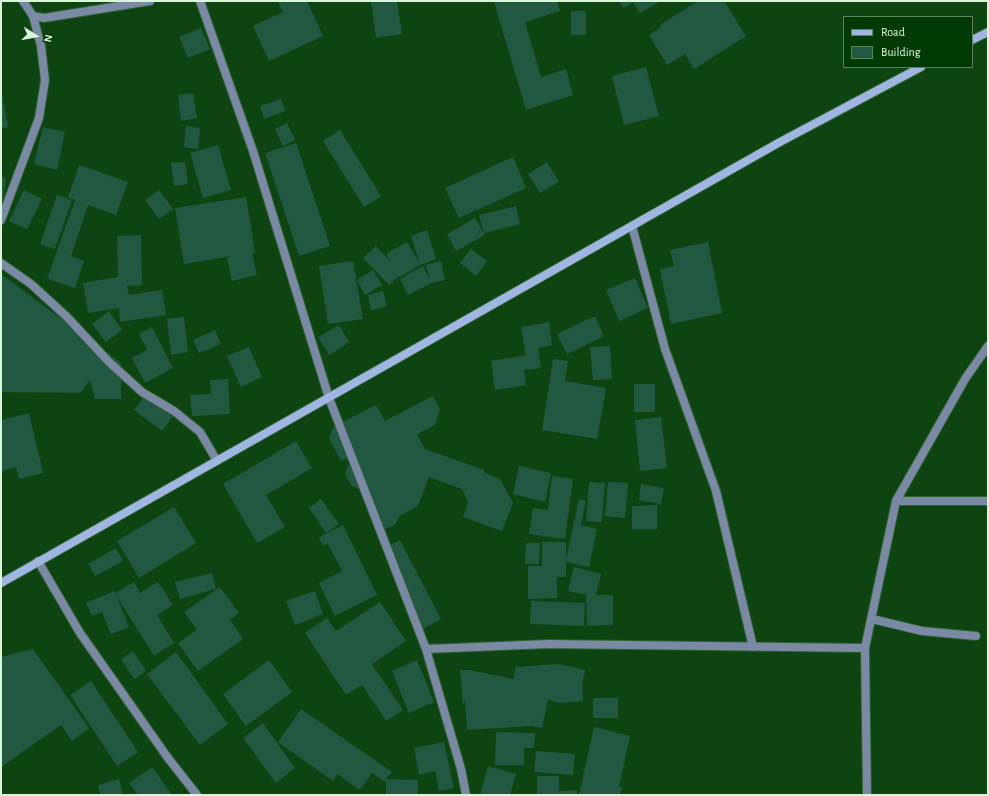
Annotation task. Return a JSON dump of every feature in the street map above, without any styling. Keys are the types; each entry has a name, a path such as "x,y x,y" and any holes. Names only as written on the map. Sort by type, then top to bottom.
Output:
{"main road":[{"path":"973,40 988,32"},
{"path":"1,583 780,142 919,68"}],"street":[{"path":"1,220 39,118 45,80 41,46 34,16 23,1"},
{"path":"34,16 44,18 150,1"},
{"path":"200,1 253,151 329,398 426,649 461,768 466,795"},
{"path":"632,226 665,348 716,491 753,647"},
{"path":"1,264 31,284 67,317 109,362 142,392 174,411 200,432 217,461"},
{"path":"867,795 865,648 896,501 965,379 988,346"},
{"path":"896,501 988,501"},
{"path":"38,561 80,633 168,758 198,795"},
{"path":"872,619 922,631 976,636"},
{"path":"426,649 549,644 865,648"}],"building":[{"path":"278,1 307,1 323,36 269,61 253,26 283,12"},
{"path":"371,1 397,1 402,34 376,38"},
{"path":"557,1 560,11 525,22 541,77 566,69 573,95 526,110 494,2"},
{"path":"619,1 660,1 640,13 633,2 624,8"},
{"path":"698,1 724,1 746,36 694,69 685,54 667,65 649,35 661,27 660,25"},
{"path":"571,11 586,11 586,35 571,35"},
{"path":"201,28 210,49 188,58 179,37"},
{"path":"646,67 659,116 624,125 612,76"},
{"path":"1,89 8,127 1,128"},
{"path":"193,93 197,118 181,121 178,95"},
{"path":"281,99 285,111 264,119 260,106"},
{"path":"287,123 295,140 283,146 275,129"},
{"path":"186,126 200,128 198,149 184,147"},
{"path":"43,127 65,132 57,170 34,164"},
{"path":"340,130 381,196 364,207 323,141"},
{"path":"296,143 330,246 299,256 265,153"},
{"path":"218,145 231,190 203,198 190,153"},
{"path":"513,157 526,188 459,218 445,188"},
{"path":"185,162 188,184 174,186 171,163"},
{"path":"547,162 559,182 540,193 528,174"},
{"path":"79,165 128,182 116,215 88,205 71,256 84,261 75,288 47,279 75,200 68,197"},
{"path":"1,177 6,178 2,208 1,208"},
{"path":"24,190 42,199 27,229 9,221"},
{"path":"159,190 173,209 159,219 145,200"},
{"path":"57,195 72,200 55,249 40,244"},
{"path":"246,197 255,252 252,253 257,275 232,281 227,258 232,256 184,264 175,208"},
{"path":"516,206 520,224 484,233 479,215"},
{"path":"475,218 485,235 456,251 447,234"},
{"path":"427,230 436,259 420,265 400,277 399,276 389,285 363,258 376,246 391,262 386,254 407,242 420,264 411,236"},
{"path":"141,235 142,285 127,286 129,295 162,290 166,315 120,322 119,308 88,313 83,283 118,277 117,236"},
{"path":"708,242 722,313 671,324 660,269 674,266 670,250"},
{"path":"471,249 487,261 476,276 460,263"},
{"path":"353,261 363,319 328,324 319,266"},
{"path":"441,261 445,280 431,283 408,295 400,279 423,266 430,281 426,265"},
{"path":"373,270 382,285 365,295 357,280"},
{"path":"1,274 121,363 121,399 95,399 90,380 80,393 1,392 1,307 3,307 1,306"},
{"path":"635,278 648,308 619,321 606,290"},
{"path":"383,291 387,306 371,310 368,295"},
{"path":"109,311 122,330 106,342 92,324"},
{"path":"595,316 604,336 567,354 557,334"},
{"path":"184,317 188,352 171,355 167,319"},
{"path":"549,322 552,345 538,348 541,368 524,370 526,385 495,390 491,361 526,355 521,327"},
{"path":"339,325 349,342 329,355 318,337"},
{"path":"152,327 173,368 145,383 132,358 147,350 139,334"},
{"path":"215,330 221,344 199,353 193,340"},
{"path":"610,346 612,379 593,380 590,347"},
{"path":"249,347 262,377 241,387 227,356"},
{"path":"553,359 568,361 565,381 606,388 597,439 542,430"},
{"path":"228,379 230,414 192,416 190,395 211,394 210,380"},
{"path":"634,384 655,384 655,412 634,412"},
{"path":"145,395 173,416 162,431 134,410"},
{"path":"433,396 440,409 435,425 417,434 425,449 484,470 485,473 500,479 513,503 502,531 463,517 468,502 462,489 429,477 418,506 399,516 396,524 382,531 361,490 352,486 345,474 352,455 341,461 329,438 333,427 376,405 385,421"},
{"path":"29,413 43,473 19,479 16,467 1,471 1,420"},
{"path":"661,417 667,468 640,471 635,420"},
{"path":"296,441 312,468 266,495 285,527 257,543 223,484"},
{"path":"519,466 551,473 545,502 513,494"},
{"path":"552,476 573,479 565,539 529,534 533,508 548,510"},
{"path":"589,482 605,483 602,522 586,521"},
{"path":"608,482 628,483 625,518 605,516"},
{"path":"641,484 664,488 661,504 639,500"},
{"path":"321,499 339,524 326,533 309,508"},
{"path":"579,499 586,501 581,525 597,529 589,567 566,562 566,577 557,577 557,598 528,599 528,566 542,566 542,542 566,542 566,559"},
{"path":"657,505 657,529 632,529 632,506"},
{"path":"174,507 196,543 139,578 117,541"},
{"path":"343,525 377,595 335,616 319,583 342,571 328,544 323,546 319,537"},
{"path":"400,540 441,619 423,629 382,549"},
{"path":"526,543 540,543 539,564 525,564"},
{"path":"116,548 123,561 95,576 88,564"},
{"path":"574,567 601,574 596,595 613,595 613,625 587,626 586,595 568,591"},
{"path":"212,573 216,589 180,599 175,582"},
{"path":"134,582 140,593 158,582 173,605 157,615 174,643 154,656 116,595 129,627 111,634 102,612 92,616 86,603 114,591 115,593"},
{"path":"220,587 239,613 230,620 243,639 198,671 178,643 197,630 184,612"},
{"path":"315,591 323,614 295,625 286,601"},
{"path":"531,601 585,603 584,626 530,624"},
{"path":"380,602 406,641 372,664 403,710 386,721 362,685 346,695 305,633 327,618 336,631"},
{"path":"33,649 89,728 72,741 61,725 1,767 1,657"},
{"path":"133,651 146,671 134,679 121,659"},
{"path":"176,652 228,724 200,745 147,674"},
{"path":"269,660 292,692 246,726 223,694"},
{"path":"417,660 434,702 409,713 392,671"},
{"path":"558,664 585,670 582,685 583,701 560,703 548,700 542,728 532,726 467,730 465,699 463,705 460,670 470,670 513,679 516,667"},
{"path":"91,681 138,752 117,766 70,695"},
{"path":"593,698 618,698 618,718 593,718"},
{"path":"301,709 392,772 386,779 418,780 418,795 386,795 386,780 385,782 372,773 360,790 337,774 333,781 278,742"},
{"path":"263,723 295,768 276,783 243,738"},
{"path":"594,727 630,736 619,787 622,787 620,795 579,795"},
{"path":"496,732 535,733 534,748 524,748 524,765 495,765"},
{"path":"444,742 454,788 439,791 435,771 419,775 414,748"},
{"path":"536,751 575,754 573,775 534,772"},
{"path":"488,766 516,774 510,795 480,795"},
{"path":"152,767 172,795 138,795 129,783"},
{"path":"537,776 559,776 559,791 577,790 577,795 537,794"},
{"path":"119,779 123,795 100,795 98,785"}]}
